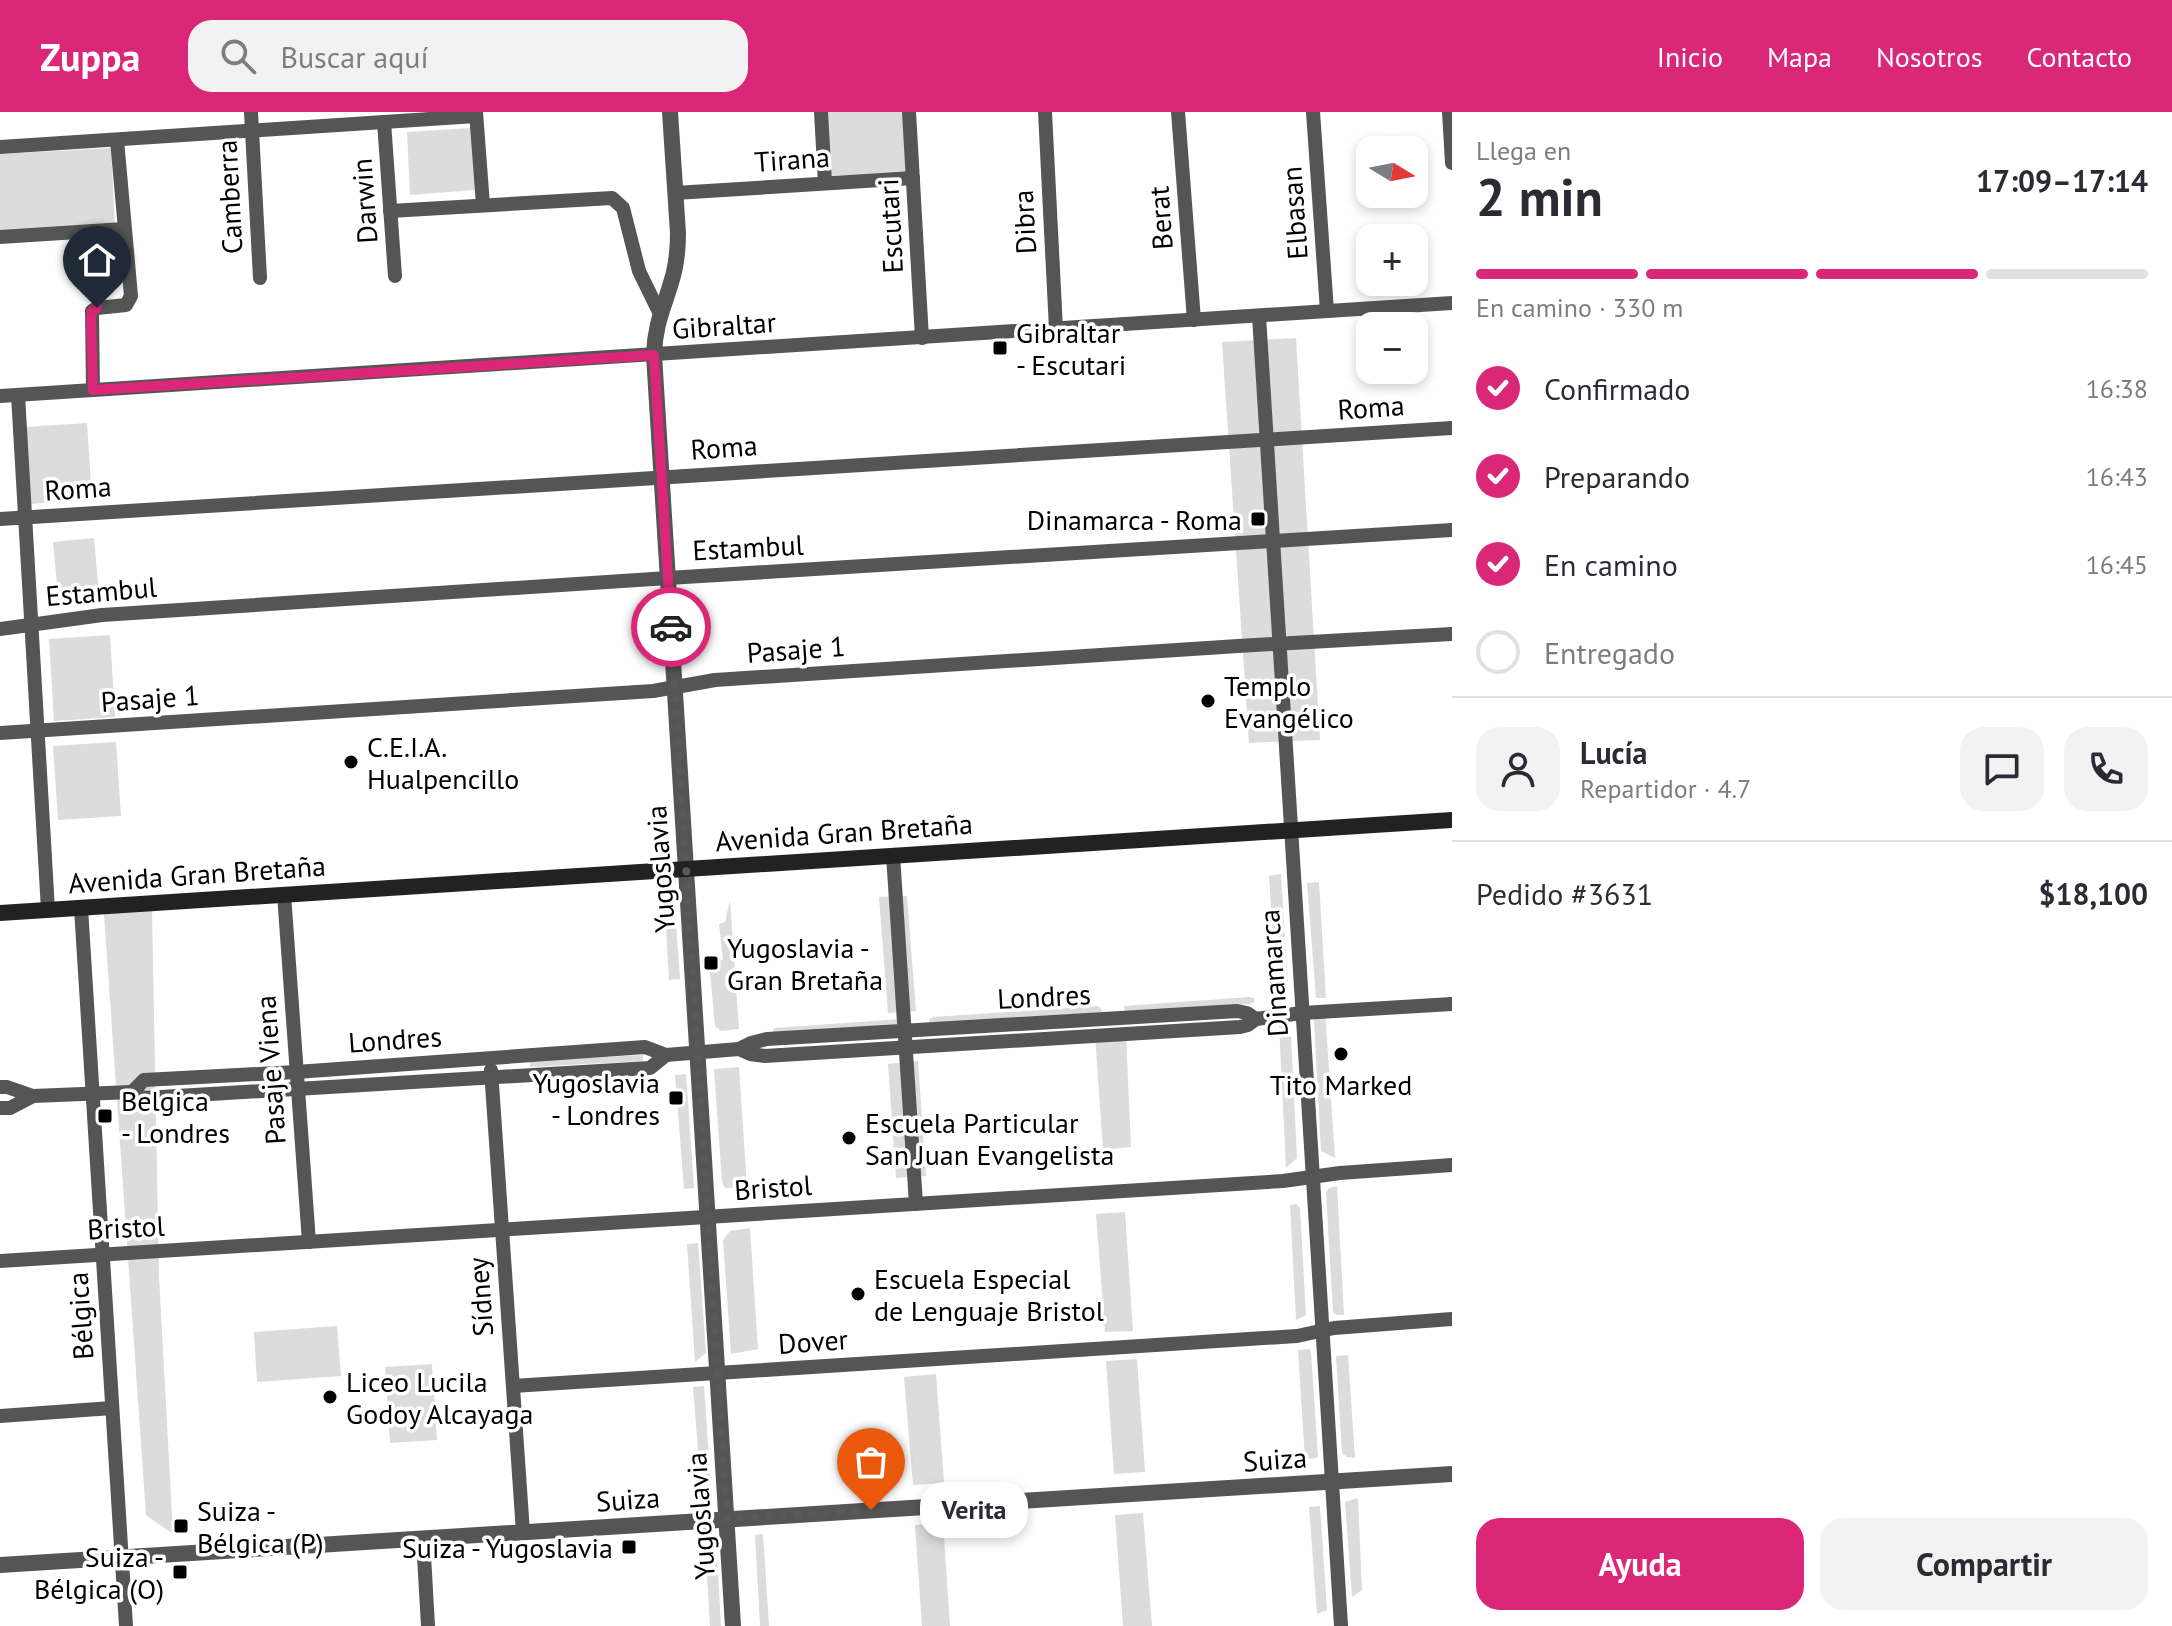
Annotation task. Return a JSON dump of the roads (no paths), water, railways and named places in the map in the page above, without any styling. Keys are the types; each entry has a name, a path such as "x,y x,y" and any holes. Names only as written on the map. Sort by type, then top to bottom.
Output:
{"main road":[{"name":"Avenida Gran Bretaña","path":"0,913 1452,820"}],"street":[{"name":"Camberra","path":"251,112 260,278"},
{"name":"Yugoslavia","path":"670,112 677,251 670,284 659,312 654,355 733,1626"},
{"path":"821,112 825,183"},
{"name":"Escutari","path":"909,112 922,338"},
{"name":"Dibra","path":"1045,112 1056,329"},
{"name":"Berat","path":"1178,112 1194,320"},
{"name":"Elbasan","path":"1313,112 1327,311"},
{"path":"1449,112 1452,163"},
{"path":"0,147 476,114 483,205"},
{"name":"Darwin","path":"384,122 395,276"},
{"path":"93,390 92,311 126,305 131,296 117,140"},
{"name":"Tirana","path":"675,193 913,178"},
{"path":"390,211 606,198 617,201 623,208 639,271 659,312"},
{"path":"0,237 124,229"},
{"name":"Gibraltar","path":"0,396 1452,303"},
{"name":"Dinamarca","path":"1259,316 1341,1626"},
{"path":"18,395 48,910"},
{"name":"Roma","path":"0,519 1452,428"},
{"name":"Estambul","path":"0,629 102,615 1452,530"},
{"name":"Pasaje 1","path":"0,733 653,691 701,681 1452,634"},
{"path":"893,855 916,1204"},
{"name":"Pasaje Viena","path":"284,894 309,1242"},
{"name":"Bélgica","path":"81,908 126,1626"},
{"name":"Londres","path":"739,1049 765,1056 1240,1027 1256,1019 1302,1013 1452,1004"},
{"name":"Londres","path":"132,1092 144,1080 645,1047 666,1055 697,1053 739,1049 767,1039 904,1030 1237,1011 1256,1019"},
{"name":"Londres","path":"0,1087 33,1096 132,1092 144,1098 650,1068 666,1055"},
{"name":"Sídney","path":"490,1058 523,1532"},
{"name":"Londres","path":"0,1108 10,1108 33,1096"},
{"name":"Bristol","path":"0,1261 1283,1181 1452,1165"},
{"name":"Dover","path":"513,1386 1297,1336 1322,1330 1452,1319"},
{"path":"0,1416 112,1408"},
{"name":"Suiza","path":"0,1565 1452,1474"},
{"path":"423,1538 428,1626"}],"place":[{"name":"Gibraltar - Escutari","path":"1000,348"},
{"name":"Dinamarca - Roma","path":"1258,519"},
{"name":"Templo Evangélico","path":"1208,701"},
{"name":"C.E.I.A. Hualpencillo","path":"351,762"},
{"name":"Yugoslavia - Gran Bretaña","path":"711,963"},
{"name":"Tito Marked","path":"1341,1054"},
{"name":"Yugoslavia - Londres","path":"676,1098"},
{"name":"Belgica - Londres","path":"105,1116"},
{"name":"Escuela Particular San Juan Evangelista","path":"849,1138"},
{"name":"Escuela Especial de Lenguaje Bristol","path":"858,1294"},
{"name":"Liceo Lucila Godoy Alcayaga","path":"330,1397"},
{"name":"Verita","path":"871,1510"},
{"name":"Suiza - Bélgica (P)","path":"181,1526"},
{"name":"Suiza - Yugoslavia","path":"629,1547"},
{"name":"Suiza - Bélgica (O)","path":"180,1572"}]}
